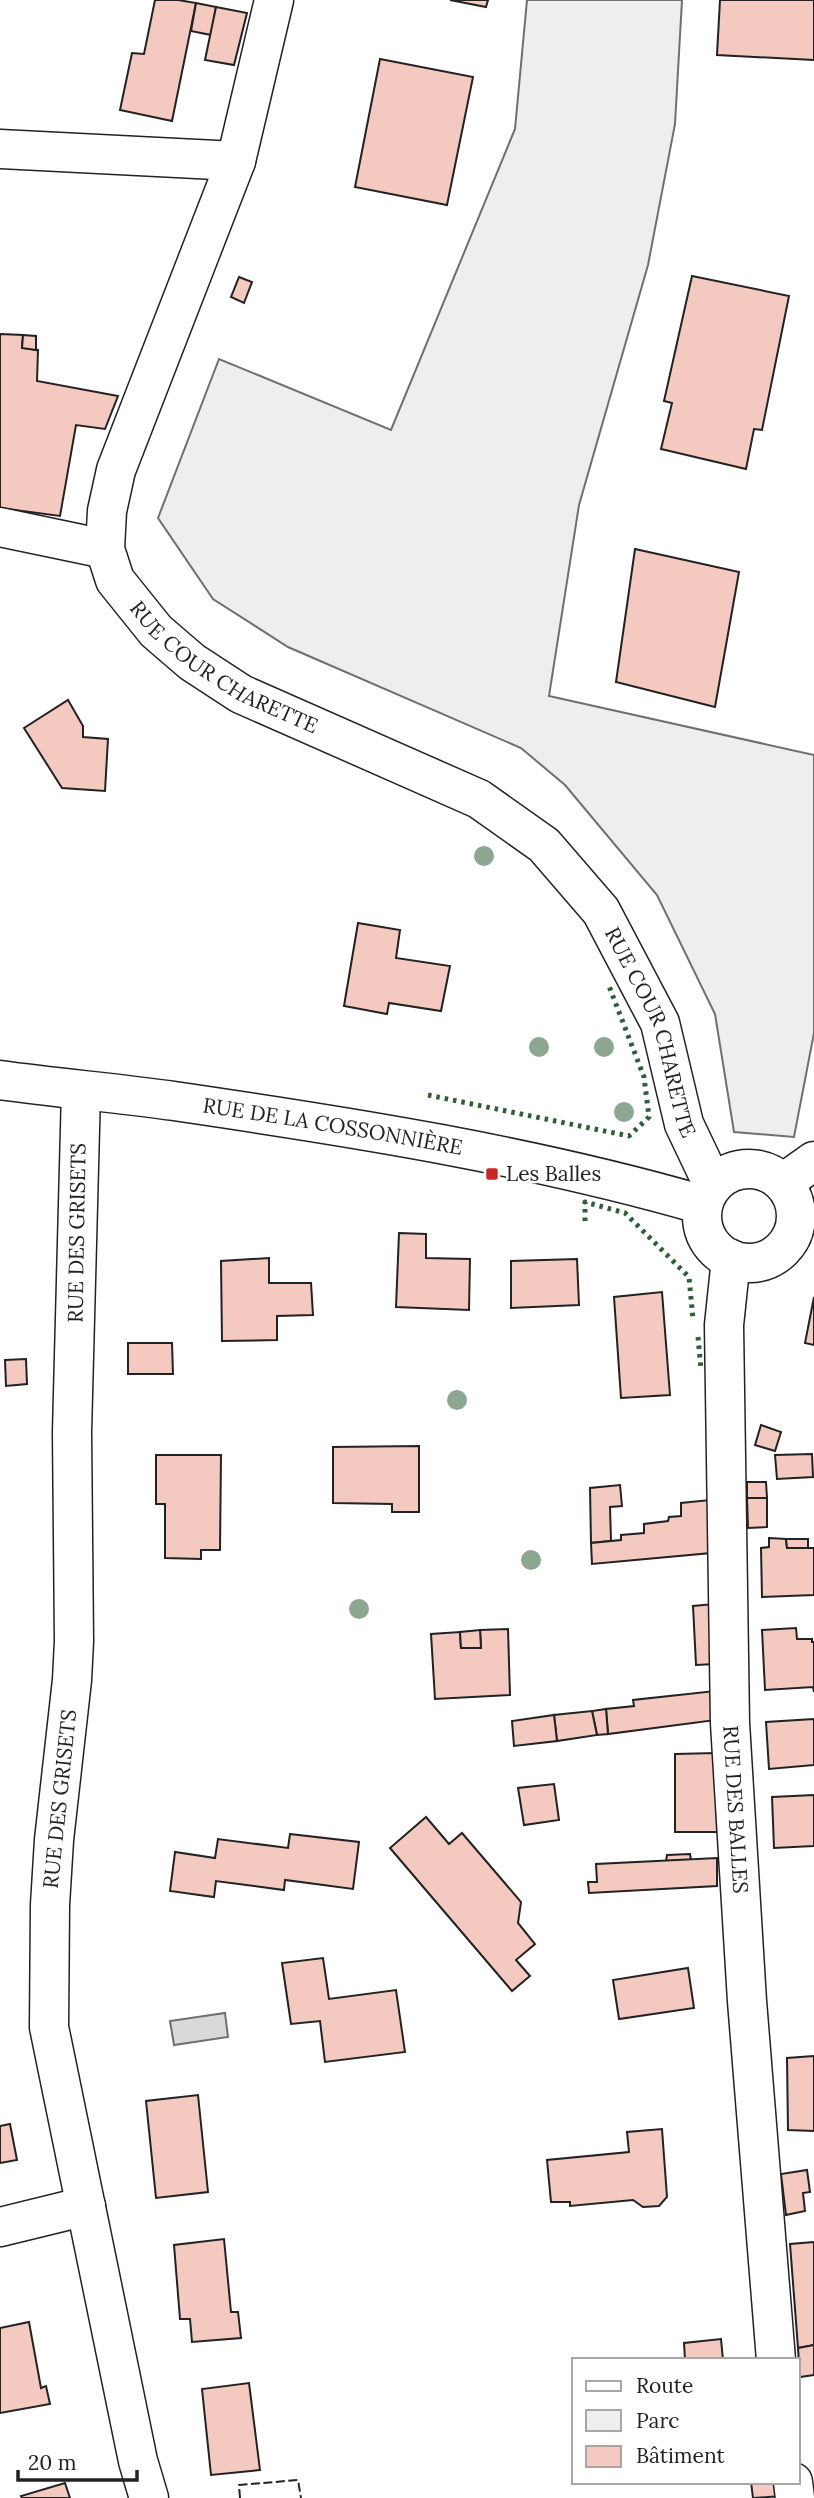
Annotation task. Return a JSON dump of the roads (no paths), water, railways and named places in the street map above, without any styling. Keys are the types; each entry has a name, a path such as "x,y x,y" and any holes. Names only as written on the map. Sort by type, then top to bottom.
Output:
{"street":[{"name":"RUE COUR CHARETTE","path":"274,0 236,161 116,470 107,511 104,549 115,580 156,631 192,662 241,694 479,799 544,845 601,911 660,1023 684,1124 708,1195"},
{"path":"0,149 236,161"},
{"path":"0,527 104,549"},
{"name":"RUE DE LA COSSONNIÈRE","path":"0,1080 185,1103 464,1147 632,1184 708,1195"},
{"name":"RUE DES GRISETS","path":"81,1091 72,1432 74,1641 53,1853 49,2027 138,2461 149,2498"},
{"path":"783,1183 814,1161"},
{"path":"740,1169 755,1169 771,1174 783,1183 792,1195 796,1223 803,1239 759,1262 745,1263 731,1259 717,1250 707,1237 702,1222 708,1195 725,1175 740,1169"},
{"name":"RUE DES BALLES","path":"731,1259 724,1325 730,1723 747,2001 776,2358"},
{"path":"0,2227 86,2206"}],"place":[{"name":"Les Balles","path":"492,1174"}]}
